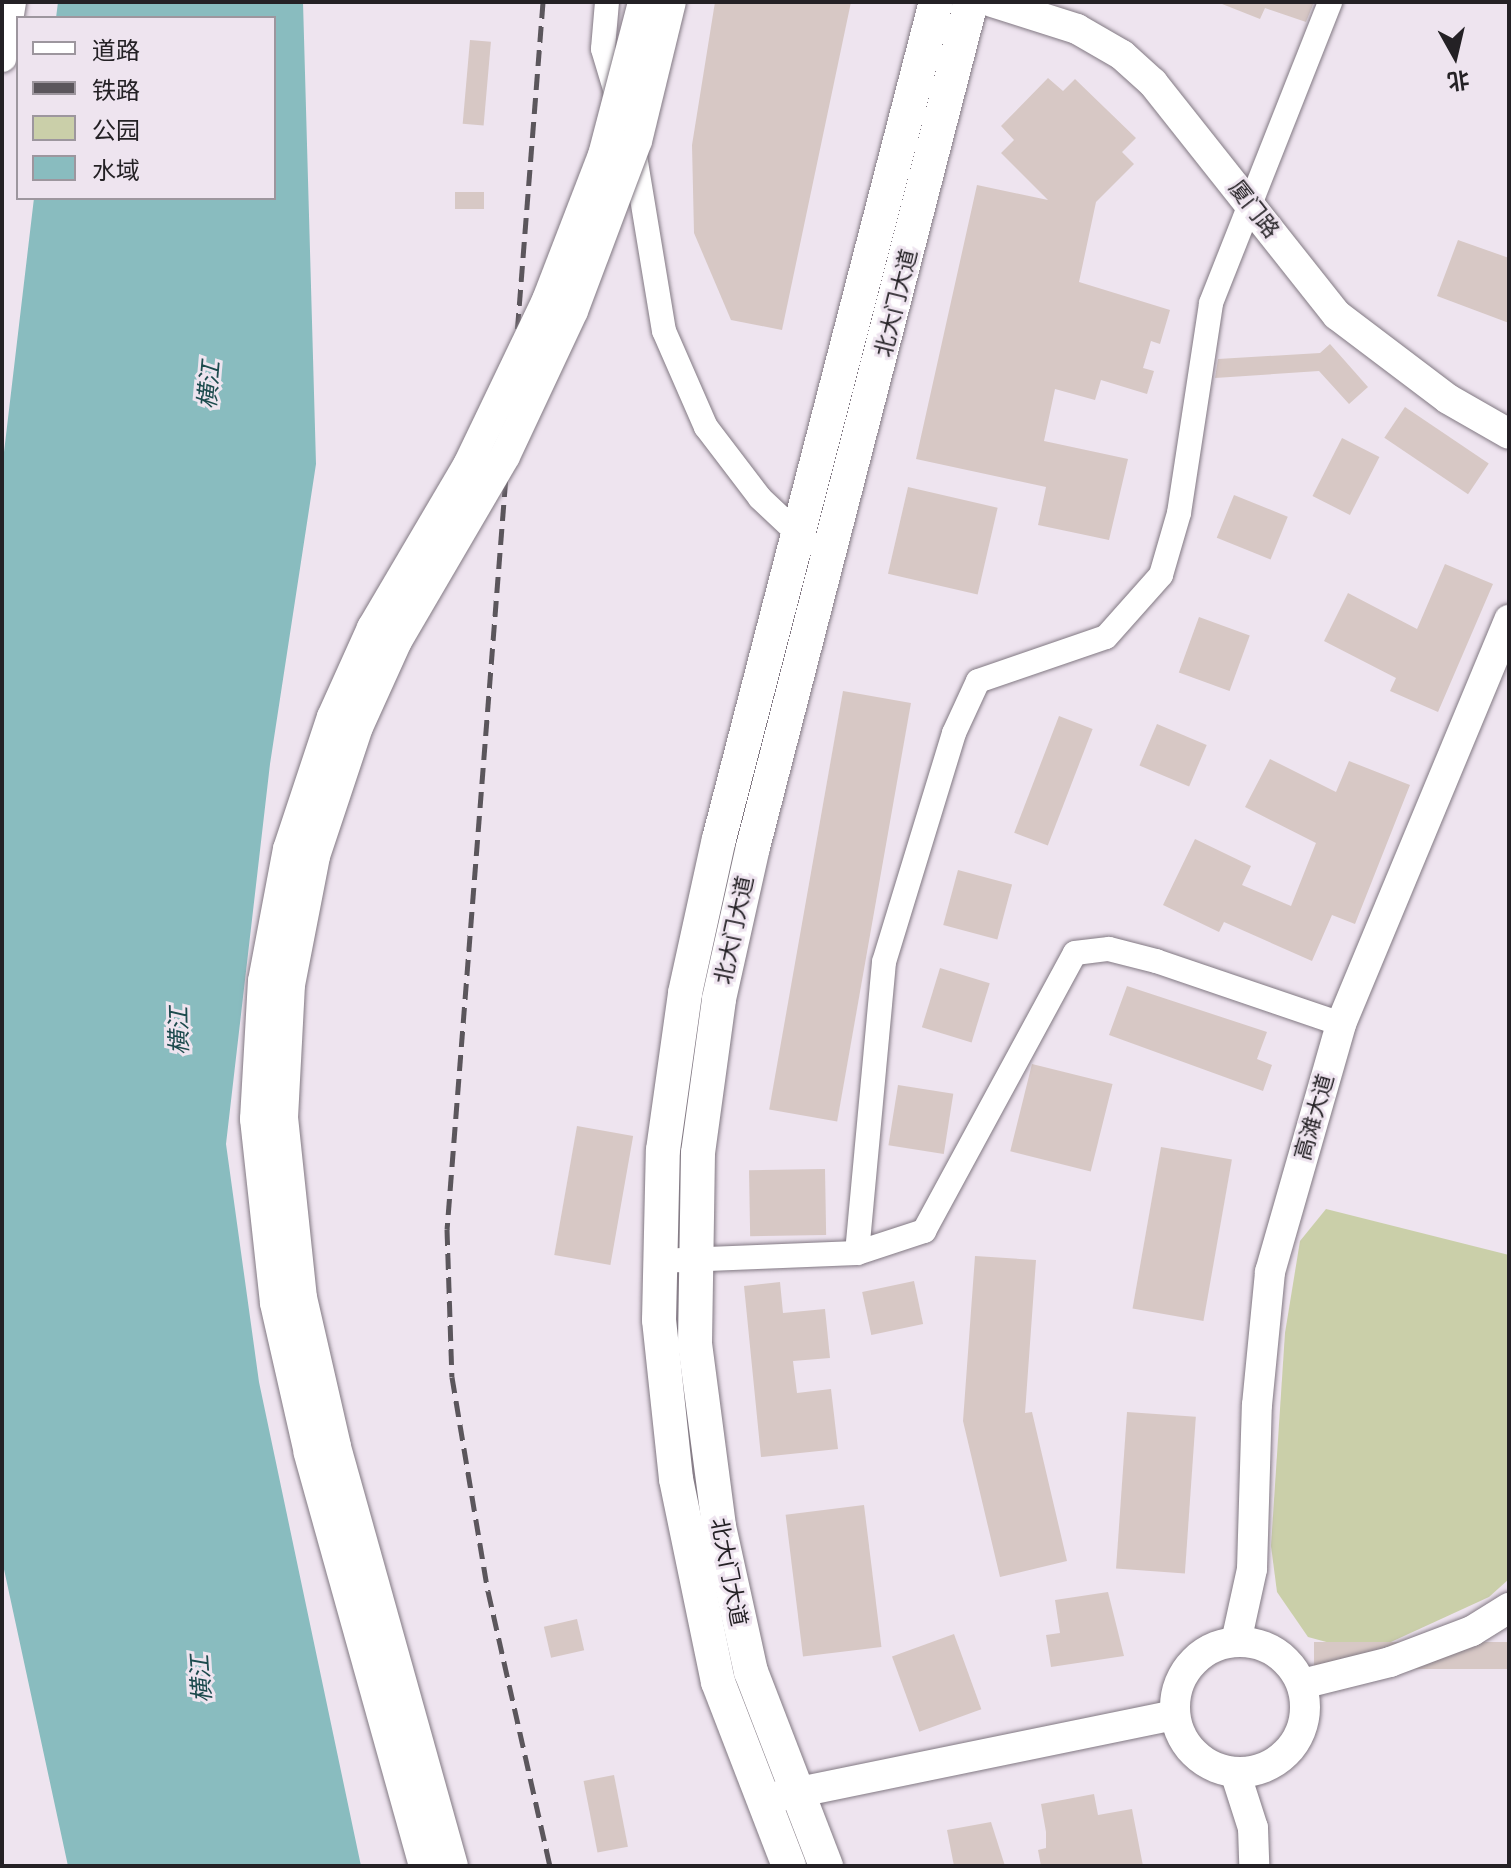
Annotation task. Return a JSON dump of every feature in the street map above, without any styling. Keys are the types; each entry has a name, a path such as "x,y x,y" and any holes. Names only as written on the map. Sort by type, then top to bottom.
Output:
{"highway":[{"name":"北大门大道","path":"789,1866 714,1671 685,1532 665,1400 658,1261 666,1120 685,993 719,839 802,537 936,2"},
{"name":"北大门大道","path":"826,1866 754,1683 729,1578 700,1396 693,1260 700,1123 719,999 753,847 830,563 971,2"}],"main road":[{"path":"2,57 11,2"},
{"path":"424,1866 321,1498 275,1303 255,1119 263,981 285,860 332,717 372,628 468,465 547,300 603,155 643,2"},
{"path":"453,1866 336,1446 302,1298 284,1131 290,985 310,878 358,727 397,641 505,456 573,311 633,153 671,2"},
{"name":"厦门路","path":"992,2 1077,29 1122,55 1247,200 1337,315 1448,399 1509,434"},
{"name":"高滩大道","path":"1236,1642 1252,1569 1257,1405 1270,1272 1341,1024 1509,620"},
{"path":"1302,1684 1403,1657 1472,1631 1509,1608"},
{"path":"1236,1642 1279,1654 1302,1684 1306,1706 1293,1747 1277,1761 1235,1772 1195,1754 1173,1715 1192,1662 1236,1642"},
{"path":"762,1800 1173,1715"},
{"path":"1235,1772 1253,1828 1254,1866"}],"street":[{"path":"607,2 603,49 634,151 664,331 706,427 760,498 830,563"},
{"path":"634,151 650,2"},
{"path":"857,1253 884,962 954,733 978,681 1106,637 1161,575 1179,513 1211,303 1247,200 1330,2"},
{"path":"658,1261 857,1253 924,1231 1075,953 1109,949 1156,961 1341,1024"}],"green space":[{"path":"1326,1209 1509,1255 1509,1579 1489,1597 1367,1653 1308,1637 1277,1592 1271,1546 1285,1333 1300,1241"}],"water":[{"name":"横江","path":"58,2 303,2 316,464 270,764 226,1144 259,1382 361,1866 68,1866 2,1560 2,469 34,200 276,200 276,16 56,16"}],"building":[{"path":"715,2 851,2 782,330 731,320 694,233 692,145"},
{"path":"1217,2 1314,2 1306,22 1265,8 1260,19"},
{"path":"470,40 491,42 484,126 463,124"},
{"path":"1048,78 1063,91 1075,79 1136,138 1122,152 1134,164 1096,202 1079,282 1170,310 1160,344 1151,341 1143,368 1154,371 1147,394 1101,380 1095,400 1055,389 1044,441 1128,459 1109,540 1038,525 1046,487 916,459 977,185 1048,200 1001,153 1014,140 1001,126"},
{"path":"455,192 484,192 484,209 455,209"},
{"path":"1458,240 1509,258 1509,323 1437,296"},
{"path":"1330,344 1368,387 1349,404 1319,371 1215,378 1218,359 1320,353"},
{"path":"1405,407 1489,463 1468,494 1384,438"},
{"path":"1342,438 1379,457 1350,515 1312,496"},
{"path":"908,487 998,508 978,594 888,574"},
{"path":"1234,495 1288,517 1271,559 1217,538"},
{"path":"1445,564 1493,584 1438,712 1390,691 1396,678 1324,641 1348,593 1417,629"},
{"path":"1199,617 1250,635 1230,691 1179,672"},
{"path":"843,691 911,703 837,1122 769,1110"},
{"path":"1059,716 1093,729 1048,846 1014,833"},
{"path":"1157,724 1207,745 1189,787 1139,765"},
{"path":"1270,759 1336,792 1349,761 1410,785 1355,924 1332,915 1312,961 1224,922 1219,932 1163,905 1195,839 1251,866 1242,885 1291,906 1316,843 1245,807"},
{"path":"958,870 1012,884 997,940 943,925"},
{"path":"940,968 990,983 972,1042 922,1027"},
{"path":"1127,986 1267,1032 1257,1059 1272,1065 1263,1091 1109,1035"},
{"path":"1032,1064 1113,1084 1091,1171 1010,1151"},
{"path":"898,1085 953,1094 944,1154 888,1145"},
{"path":"577,1126 633,1136 610,1265 554,1255"},
{"path":"1161,1147 1232,1160 1203,1321 1133,1309"},
{"path":"825,1169 826,1235 750,1236 749,1170"},
{"path":"975,1256 1036,1260 1025,1413 1032,1412 1067,1561 1000,1577 963,1421"},
{"path":"914,1281 923,1324 871,1335 862,1292"},
{"path":"780,1282 783,1313 825,1309 830,1358 793,1361 797,1393 831,1389 838,1449 761,1457 744,1286"},
{"path":"1127,1412 1196,1417 1185,1573 1116,1569"},
{"path":"864,1505 881,1647 803,1657 786,1515"},
{"path":"1108,1592 1124,1656 1051,1667 1046,1635 1060,1633 1055,1600"},
{"path":"577,1619 584,1650 551,1658 544,1627"},
{"path":"954,1634 981,1709 919,1732 892,1657"},
{"path":"1314,1642 1509,1642 1509,1669 1314,1669"},
{"path":"614,1775 628,1847 597,1853 584,1781"},
{"path":"1094,1794 1098,1815 1132,1809 1143,1866 1041,1866 1038,1850 1046,1848 1046,1832 1041,1804"},
{"path":"991,1822 1005,1866 954,1866 947,1830"}],"railway":[{"path":"543,2 447,1229 452,1377 488,1591 550,1866"}]}
